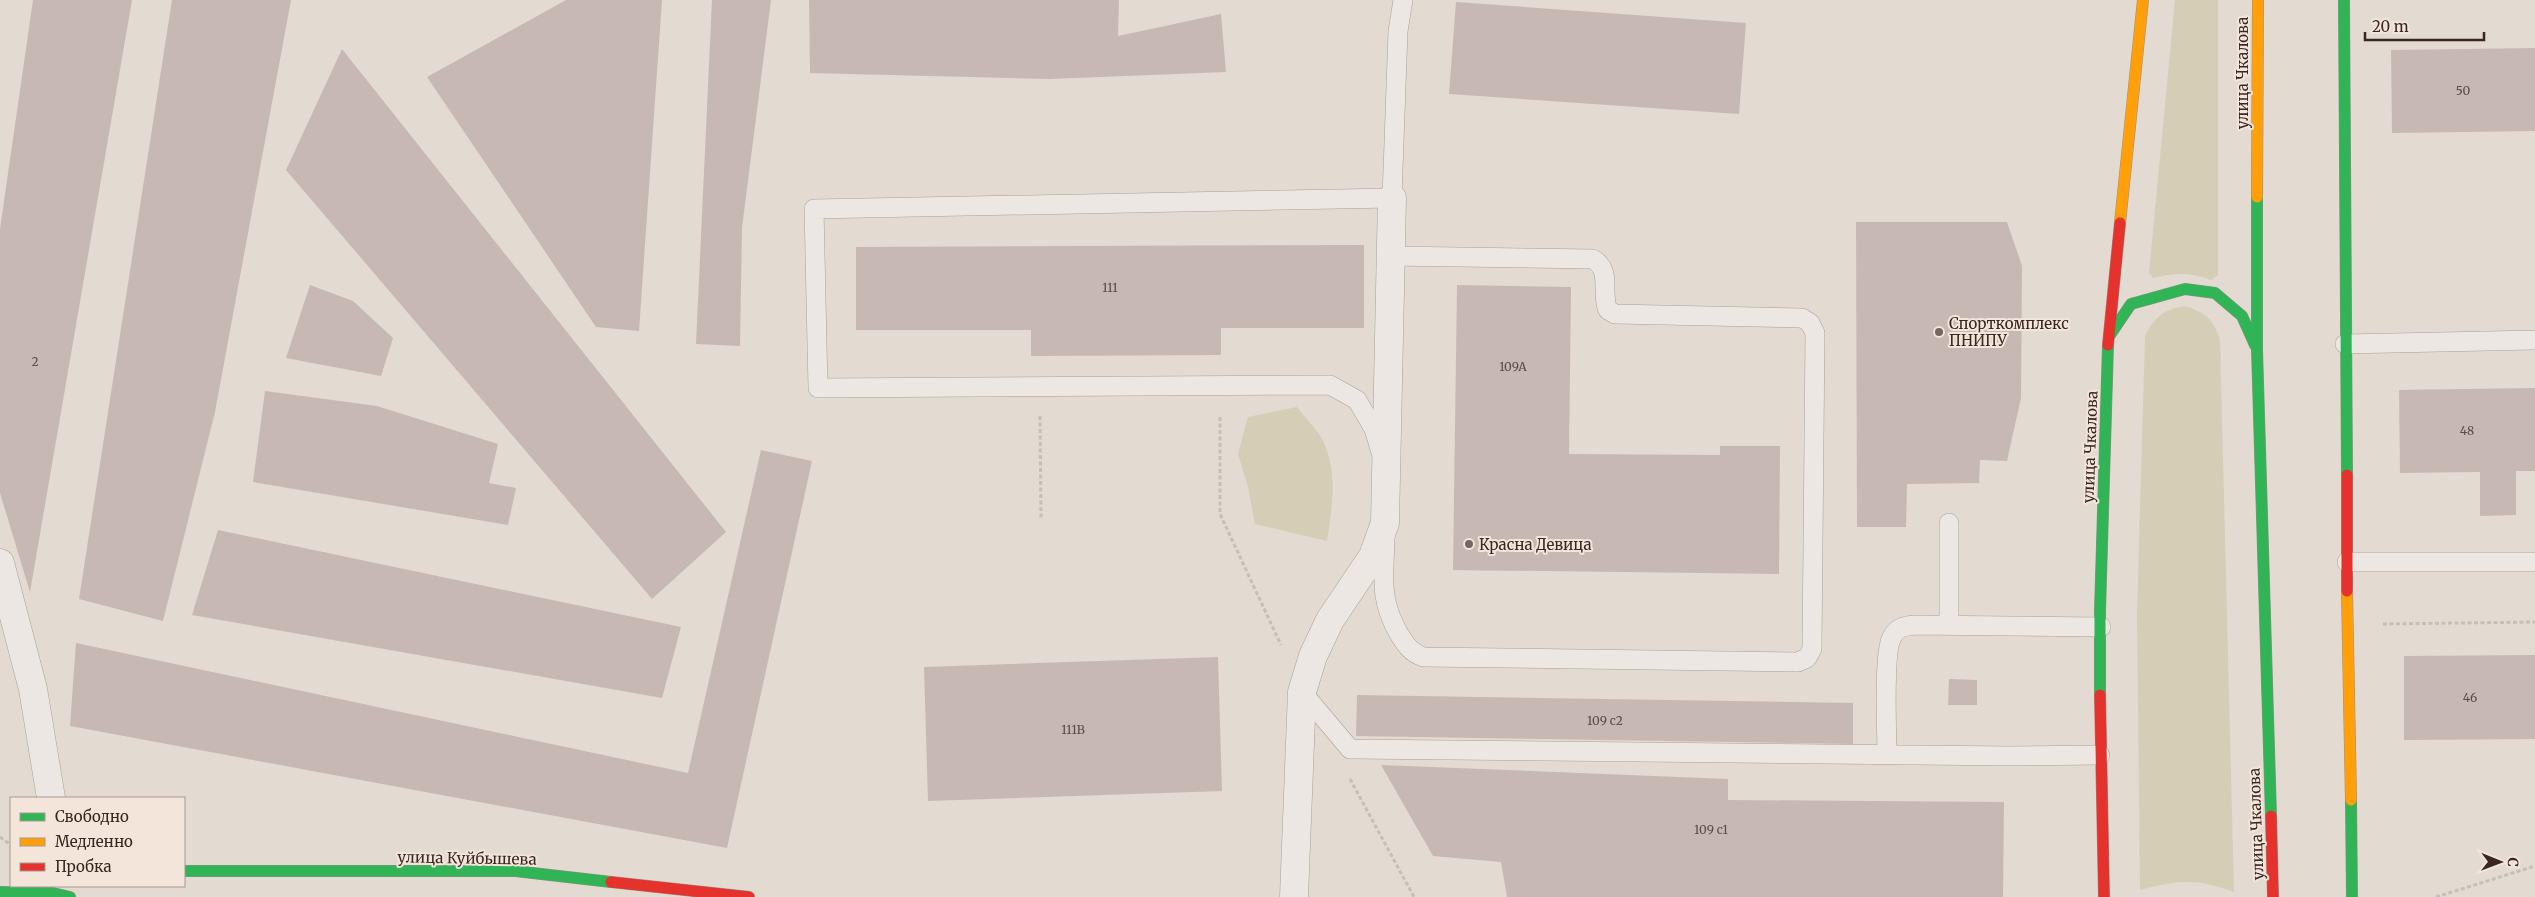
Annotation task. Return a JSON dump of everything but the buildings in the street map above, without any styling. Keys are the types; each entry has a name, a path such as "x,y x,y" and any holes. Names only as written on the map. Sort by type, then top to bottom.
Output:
{"main road":[{"name":"улица Чкалова","path":"2104,897 2100,754 2108,337 2143,0"},
{"name":"улица Чкалова","path":"2258,0 2256,43 2257,349 2273,897"},
{"path":"2344,0 2345,344 2352,897"},
{"path":"2108,337 2131,304 2185,289 2215,293 2242,316 2257,349"},
{"name":"улица Куйбышева","path":"185,871 515,871 746,897"},
{"path":"0,892 57,893 77,887"}],"street":[{"path":"1294,897 1302,692 1314,656 1330,620 1374,556 1385,523 1392,198"},
{"path":"0,563 33,689 51,797"}],"lane":[{"path":"1386,470 1374,429 1357,400 1330,385 818,388 814,209 1392,198 1398,31 1403,0"},
{"path":"1385,523 1383,596 1386,608 1407,647 1414,654 1423,657 1798,662 1807,658 1812,649 1815,333 1810,323 1802,318 1615,314 1608,310 1604,302 1605,271 1600,263 1593,259 1391,256"},
{"path":"2345,344 2535,340"},
{"path":"1948,625 1949,523"},
{"path":"2347,562 2535,562"},
{"path":"1887,755 1888,656 1892,637 1901,627 1948,625 2101,627"},
{"path":"1302,692 1350,749 1887,755 2100,754"}],"path":[{"path":"1040,414 1041,518"},
{"path":"1220,416 1220,514 1302,692"},
{"path":"2375,624 2535,622"},
{"path":"1349,778 1414,897"},
{"path":"0,837 10,845"},
{"path":"2436,897 2535,866"}],"shaded area":[{"path":"2175,0 2218,0 2218,275 2211,280 2182,274 2153,278 2149,273"},
{"path":"2185,306 2198,311 2208,318 2215,326 2220,339 2234,892 2209,884 2187,882 2165,884 2140,890 2137,614 2145,337 2156,320 2165,312"},
{"path":"1297,407 1323,441 1331,465 1332,503 1327,541 1255,524 1248,487 1238,454 1248,417"}],"traffic: fast":[{"path":"2344,0 2347,475"},
{"path":"2257,197 2257,349 2271,816"},
{"path":"2110,335 2131,304 2185,289 2215,293 2242,316 2255,345"},
{"path":"2100,695 2100,611 2108,345"},
{"path":"2351,800 2352,897"},
{"path":"185,871 515,871 611,882"},
{"path":"0,892 53,893 70,897"}],"traffic: slow":[{"path":"2120,223 2143,0"},
{"path":"2257,197 2258,0"},
{"path":"2347,591 2351,800"}],"traffic: jam":[{"path":"2108,345 2120,223"},
{"path":"2347,475 2347,591"},
{"path":"2100,695 2104,897"},
{"path":"2271,816 2273,897"},
{"path":"611,882 749,897"}],"place":[{"name":"Спорткомплекс ПНИПУ","path":"1939,332"},
{"name":"Красна Девица","path":"1469,544"}]}
